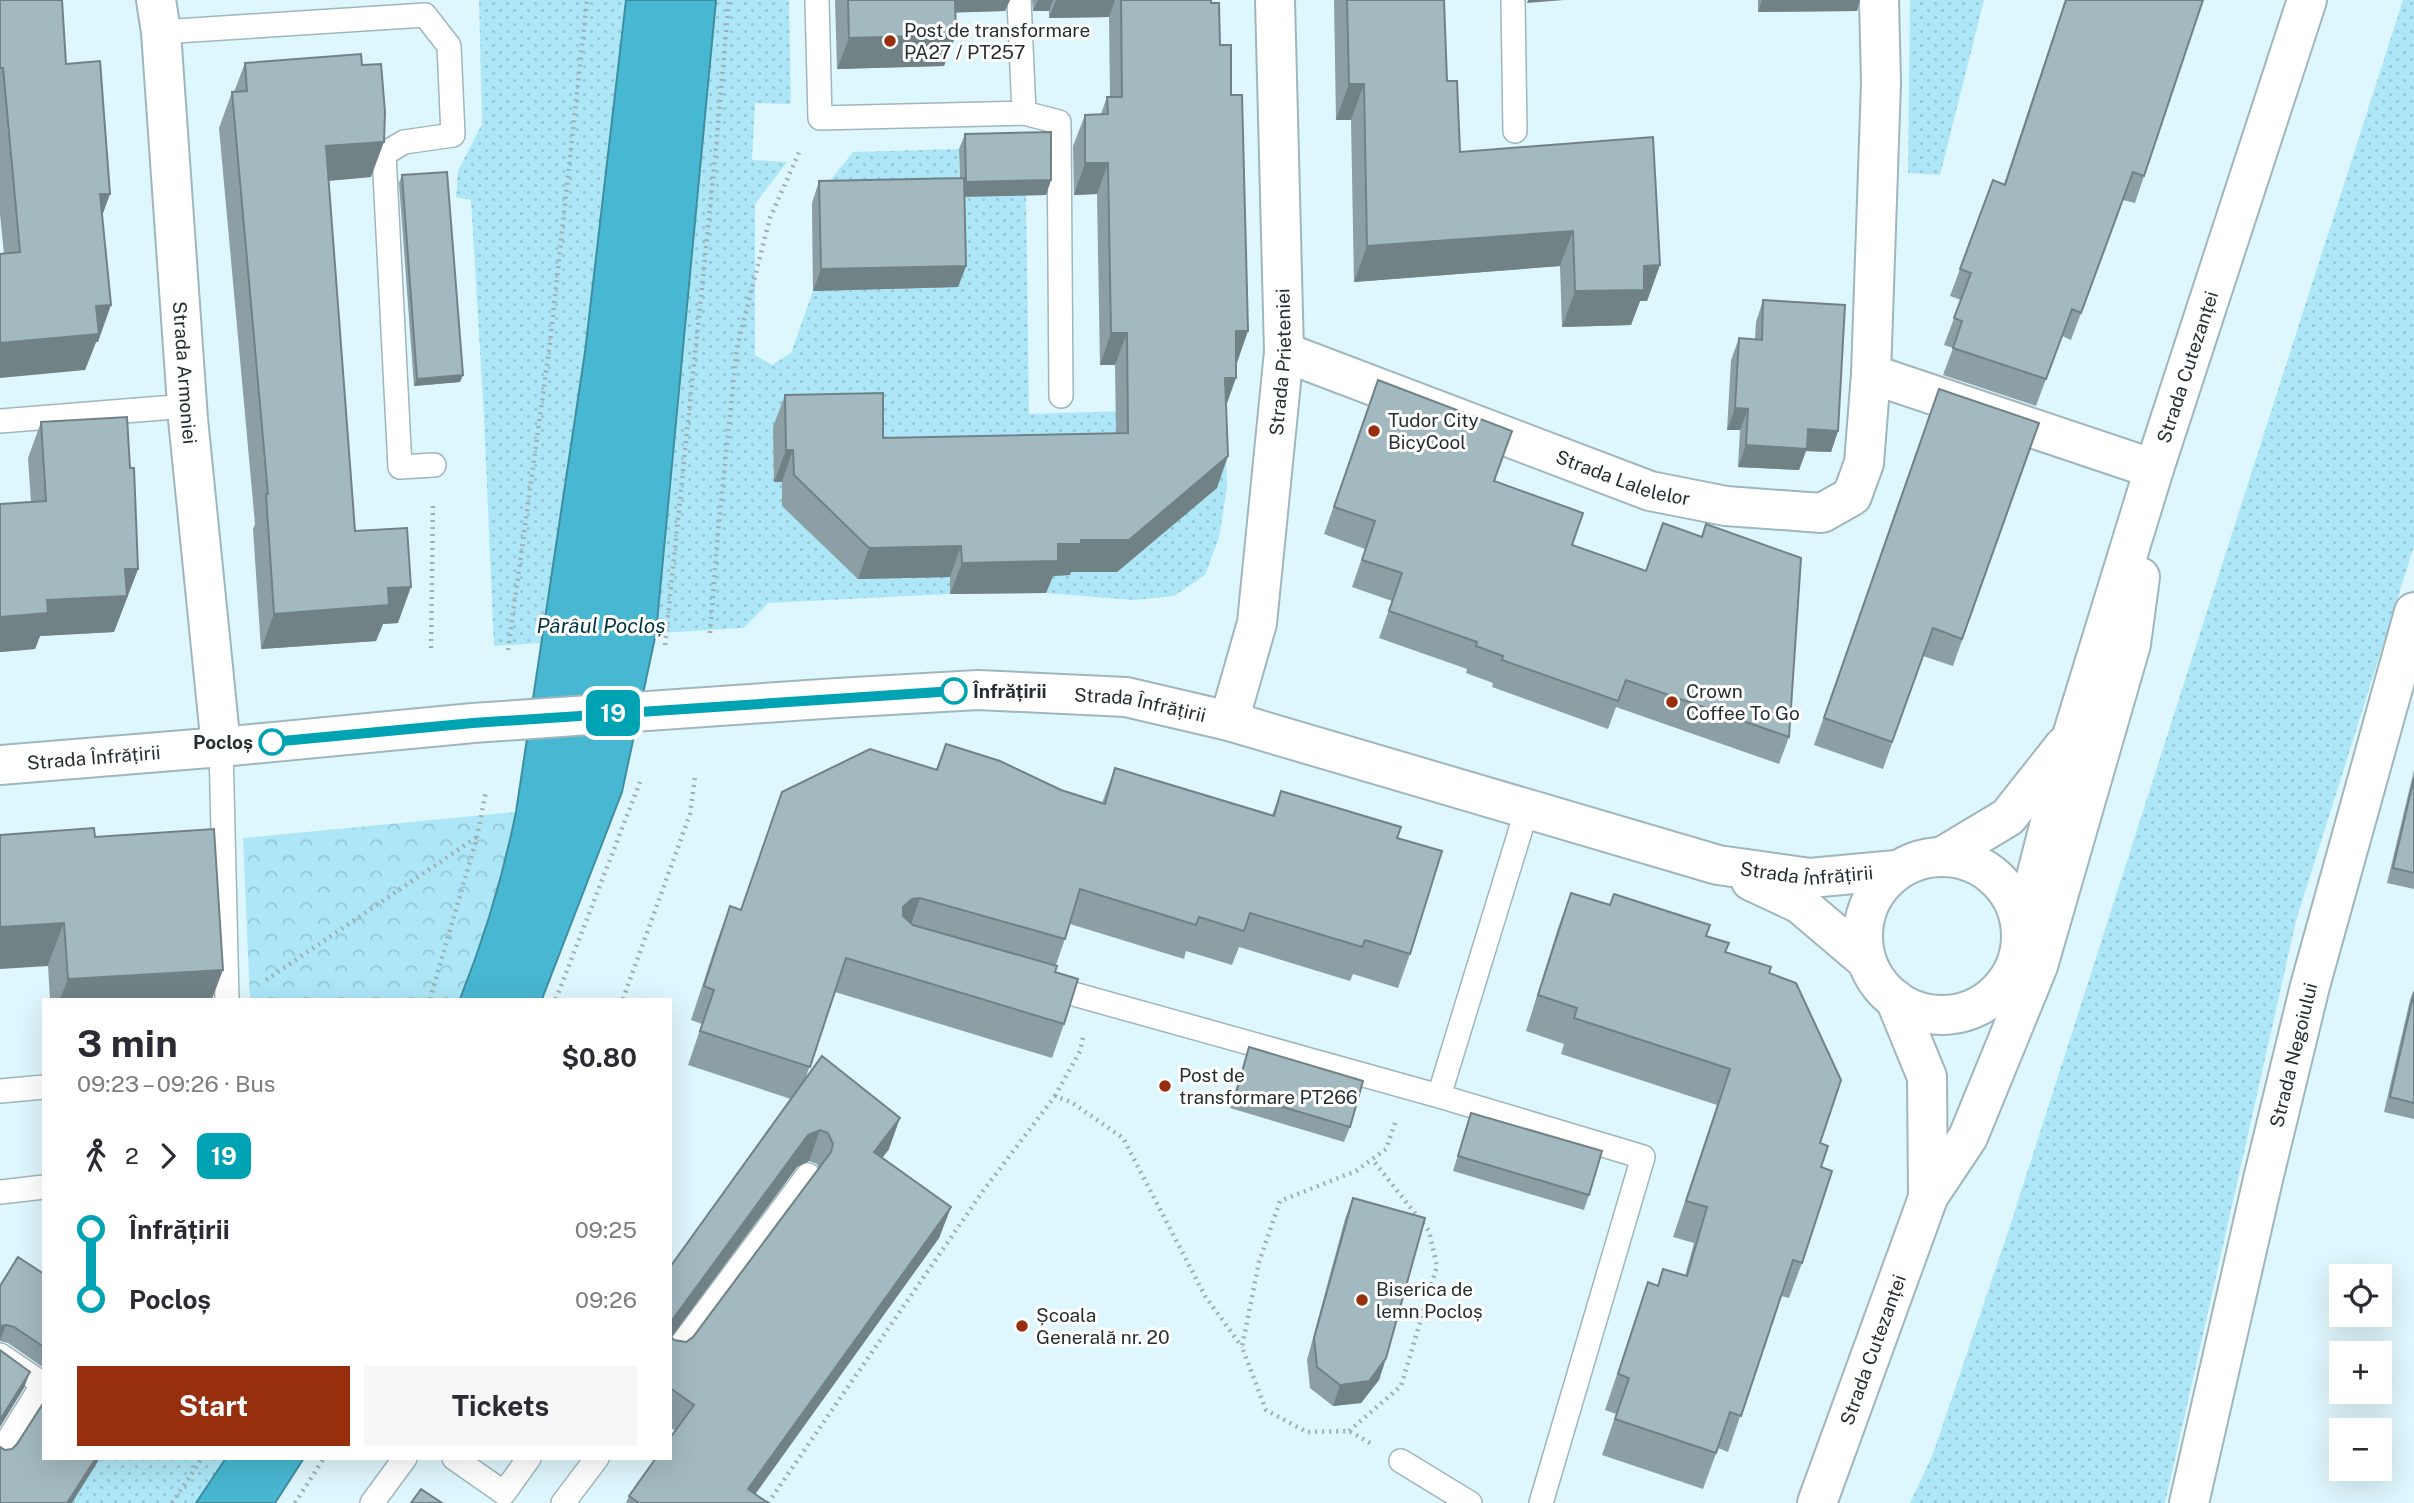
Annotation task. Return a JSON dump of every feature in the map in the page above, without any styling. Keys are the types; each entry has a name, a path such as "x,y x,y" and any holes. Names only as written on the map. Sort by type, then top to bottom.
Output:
{"street":[{"name":"Strada Prieteniei","path":"1229,721 1257,623 1284,352 1275,0"},
{"name":"Strada Lalelelor","path":"1284,352 1650,491 1726,506 1822,513 1852,496 1864,464 1871,374 1881,83 1879,0"},
{"name":"Strada Cutezanței","path":"2021,936 2072,736 2154,469 2307,0"},
{"name":"Strada Armoniei","path":"158,16 187,406 221,747"},
{"path":"1871,374 2154,469 2131,644 2038,967 1968,1137 1928,1197"},
{"name":"Strada Negoiului","path":"2189,1503 2310,986 2414,612"},
{"name":"Strada Înfrățirii","path":"0,765 500,721 978,690 1126,697 1229,721 1718,865 1810,878 1896,870"},
{"name":"Strada Cutezanței","path":"1943,856 2008,817 2072,736"},
{"path":"1943,856 1967,860 1989,872 2007,890 2018,911 2021,936 2018,961 2006,983 1988,1001 1966,1012 1942,1015 1917,1011 1895,999 1878,982 1866,960 1863,934 1867,910 1879,888 1896,870 1918,860 1943,856"},
{"name":"Strada Înfrățirii","path":"1718,865 1800,904 1866,960"},
{"name":"Strada Cutezanței","path":"1817,1503 2006,983"},
{"name":"Strada Cutezanței","path":"1895,999 1927,1077 1928,1197"}],"lane":[{"path":"817,0 820,118 1024,113 1059,122 1061,397"},
{"path":"1019,0 1024,113"},
{"path":"1513,0 1515,131"},
{"path":"158,16 425,15 449,46 453,135 404,142 384,153 401,467 434,465"},
{"path":"0,421 187,406"},
{"path":"221,747 227,995"},
{"path":"1439,1096 1527,809"},
{"path":"1025,980 1439,1096 1643,1157 1541,1503"},
{"path":"0,1091 42,1087"},
{"path":"672,1357 808,1175"},
{"path":"0,1192 42,1187"},
{"path":"0,1356 42,1383"},
{"path":"0,1452 42,1386"},
{"path":"372,1503 404,1460"},
{"path":"457,1460 510,1498 528,1460"},
{"path":"563,1503 595,1460"},
{"path":"1401,1461 1470,1503"}],"path":[{"path":"508,650 550,343 587,0"},
{"path":"665,645 729,0"},
{"path":"710,633 737,347 770,218 804,142 820,118"},
{"path":"431,648 434,465"},
{"path":"623,998 690,814 695,776"},
{"path":"556,998 640,782"},
{"path":"430,998 477,838 486,791"},
{"path":"227,995 264,981 477,838"},
{"path":"768,1503 983,1191 1055,1096 1080,1051 1092,999"},
{"path":"1242,1347 1259,1262 1280,1201 1356,1171 1386,1149 1408,1088"},
{"path":"1055,1096 1071,1102 1123,1138 1205,1296 1242,1347 1266,1410 1307,1432 1349,1431 1401,1461"},
{"path":"1349,1431 1401,1386 1437,1266 1429,1231 1372,1159"},
{"path":"172,1503 199,1460"},
{"path":"295,1503 323,1460"}],"green space":[{"path":"479,0 626,0 585,352 542,643 494,646 471,200 456,197 458,171 482,124"},
{"path":"716,0 789,0 791,104 755,103 752,160 787,162 755,204 755,355 772,365 791,353 813,291 812,203 853,152 959,149 960,196 1026,195 1029,414 1127,411 1128,469 774,427 775,482 782,482 950,577 950,594 768,603 744,628 656,633"},
{"path":"1910,0 1984,0 1940,175 1908,173"},
{"path":"2403,0 2414,0 2414,546 2296,921 2165,1503 1910,1503 1933,1454 2011,1223"},
{"path":"1225,409 1227,488 1219,538 1205,575 1174,596 1134,600 1046,593 1046,576 1069,575 1070,572 1117,571 1217,488 1214,410"},
{"path":"516,812 492,907 460,998 250,998 243,838"},
{"path":"99,1460 225,1460 196,1503 72,1503"}],"water":[{"name":"Pârâul Pocloș","path":"626,0 716,0 656,633 622,792 542,998 460,998 492,907 516,812 585,352"},
{"path":"225,1460 303,1460 275,1503 196,1503"}],"building":[{"path":"0,0 62,0 66,64 100,61 110,194 100,194 111,305 96,306 99,334 0,343 0,254 20,252 3,68 0,68"},
{"path":"848,0 955,0 956,35 849,38"},
{"path":"1121,0 1211,0 1211,3 1219,3 1220,45 1231,45 1231,95 1242,95 1248,331 1236,331 1236,378 1225,378 1228,456 1129,540 1081,540 1081,544 1058,544 1058,561 962,563 961,546 869,548 794,475 793,450 786,450 785,395 883,393 883,438 1128,433 1127,333 1111,333 1108,163 1085,163 1085,115 1108,114 1107,97 1122,97"},
{"path":"1347,0 1444,0 1447,81 1457,81 1460,152 1653,137 1660,265 1644,266 1644,290 1575,291 1573,231 1367,246 1364,84 1349,84"},
{"path":"2066,0 2203,0 2144,176 2133,172 2081,313 2072,309 2046,379 1953,348 1962,321 1954,318 1971,273 1960,269 1993,180 2005,185"},
{"path":"361,54 362,65 381,64 385,112 384,142 326,146 355,531 407,528 411,587 388,588 389,605 274,614 268,494 232,92 247,91 245,63"},
{"path":"1051,132 1051,180 966,182 965,134"},
{"path":"447,172 463,375 417,379 402,175"},
{"path":"964,178 966,266 821,269 819,181"},
{"path":"1763,300 1845,305 1838,431 1808,429 1807,449 1746,445 1748,409 1735,408 1739,338 1762,340"},
{"path":"1378,380 1512,431 1494,481 1583,513 1572,545 1646,571 1663,523 1702,537 1706,524 1801,558 1789,737 1626,680 1618,701 1502,660 1503,656 1476,646 1477,642 1389,611 1402,573 1362,560 1375,521 1334,507"},
{"path":"1939,389 2039,423 1962,639 1933,628 1892,742 1824,718"},
{"path":"127,417 130,468 134,468 138,569 125,569 127,596 47,600 48,613 0,617 0,504 46,501 41,422"},
{"path":"946,744 1000,761 1061,790 1105,804 1115,768 1274,816 1281,791 1401,827 1397,838 1442,851 1410,954 1365,940 1362,947 1250,913 1244,931 1199,917 1196,925 1080,889 1065,939 920,898 912,899 903,907 903,916 913,925 1057,966 1055,972 1078,979 1064,1024 846,958 810,1067 700,1031 714,990 704,986 730,906 741,910 782,792 870,749 937,770"},
{"path":"2414,778 2414,873 2393,868"},
{"path":"94,828 95,837 214,829 223,970 68,979 64,923 0,927 0,835"},
{"path":"1571,893 1610,905 1614,894 1710,925 1706,936 1729,943 1725,952 1771,967 1769,973 1796,983 1841,1080 1820,1143 1828,1146 1821,1167 1832,1171 1802,1263 1793,1260 1741,1416 1730,1412 1716,1453 1615,1419 1629,1378 1618,1374 1648,1282 1658,1286 1663,1269 1687,1276 1707,1207 1686,1201 1730,1069 1574,1018 1577,1008 1538,995"},
{"path":"2414,992 2414,1103 2390,1097"},
{"path":"1249,1047 1363,1081 1350,1127 1236,1093"},
{"path":"822,1056 900,1118 874,1152 951,1207 748,1489 768,1503 639,1503 629,1496 655,1460 672,1460 672,1435 694,1405 672,1389 672,1338 686,1342 693,1337 831,1152 833,1144 828,1133 820,1130 808,1135 672,1320 672,1264"},
{"path":"1471,1113 1602,1151 1589,1195 1458,1156"},
{"name":"Biserica de lemn Pocloș","path":"1353,1198 1425,1218 1386,1358 1369,1381 1340,1385 1317,1367 1314,1338"},
{"path":"18,1257 42,1273 42,1346 14,1327 0,1326 0,1286"},
{"path":"0,1350 30,1372 0,1420"},
{"path":"42,1405 42,1460 95,1460 67,1503 0,1503 0,1447 5,1450 12,1449"},
{"path":"421,1489 442,1503 411,1503"}],"bus line":[{"name":"19","path":"272,742 473,723 954,691"}],"place":[{"name":"Post de transformare PA27 / PT257","path":"890,41"},
{"name":"Tudor City BicyCool","path":"1374,431"},
{"name":"Înfrățirii","path":"954,691"},
{"name":"Crown Coffee To Go","path":"1672,702"},
{"name":"Pocloș","path":"272,742"},
{"name":"Post de transformare PT266","path":"1165,1086"},
{"name":"Biserica de lemn Pocloș","path":"1362,1300"},
{"name":"Școala Generală nr. 20","path":"1022,1326"}]}
